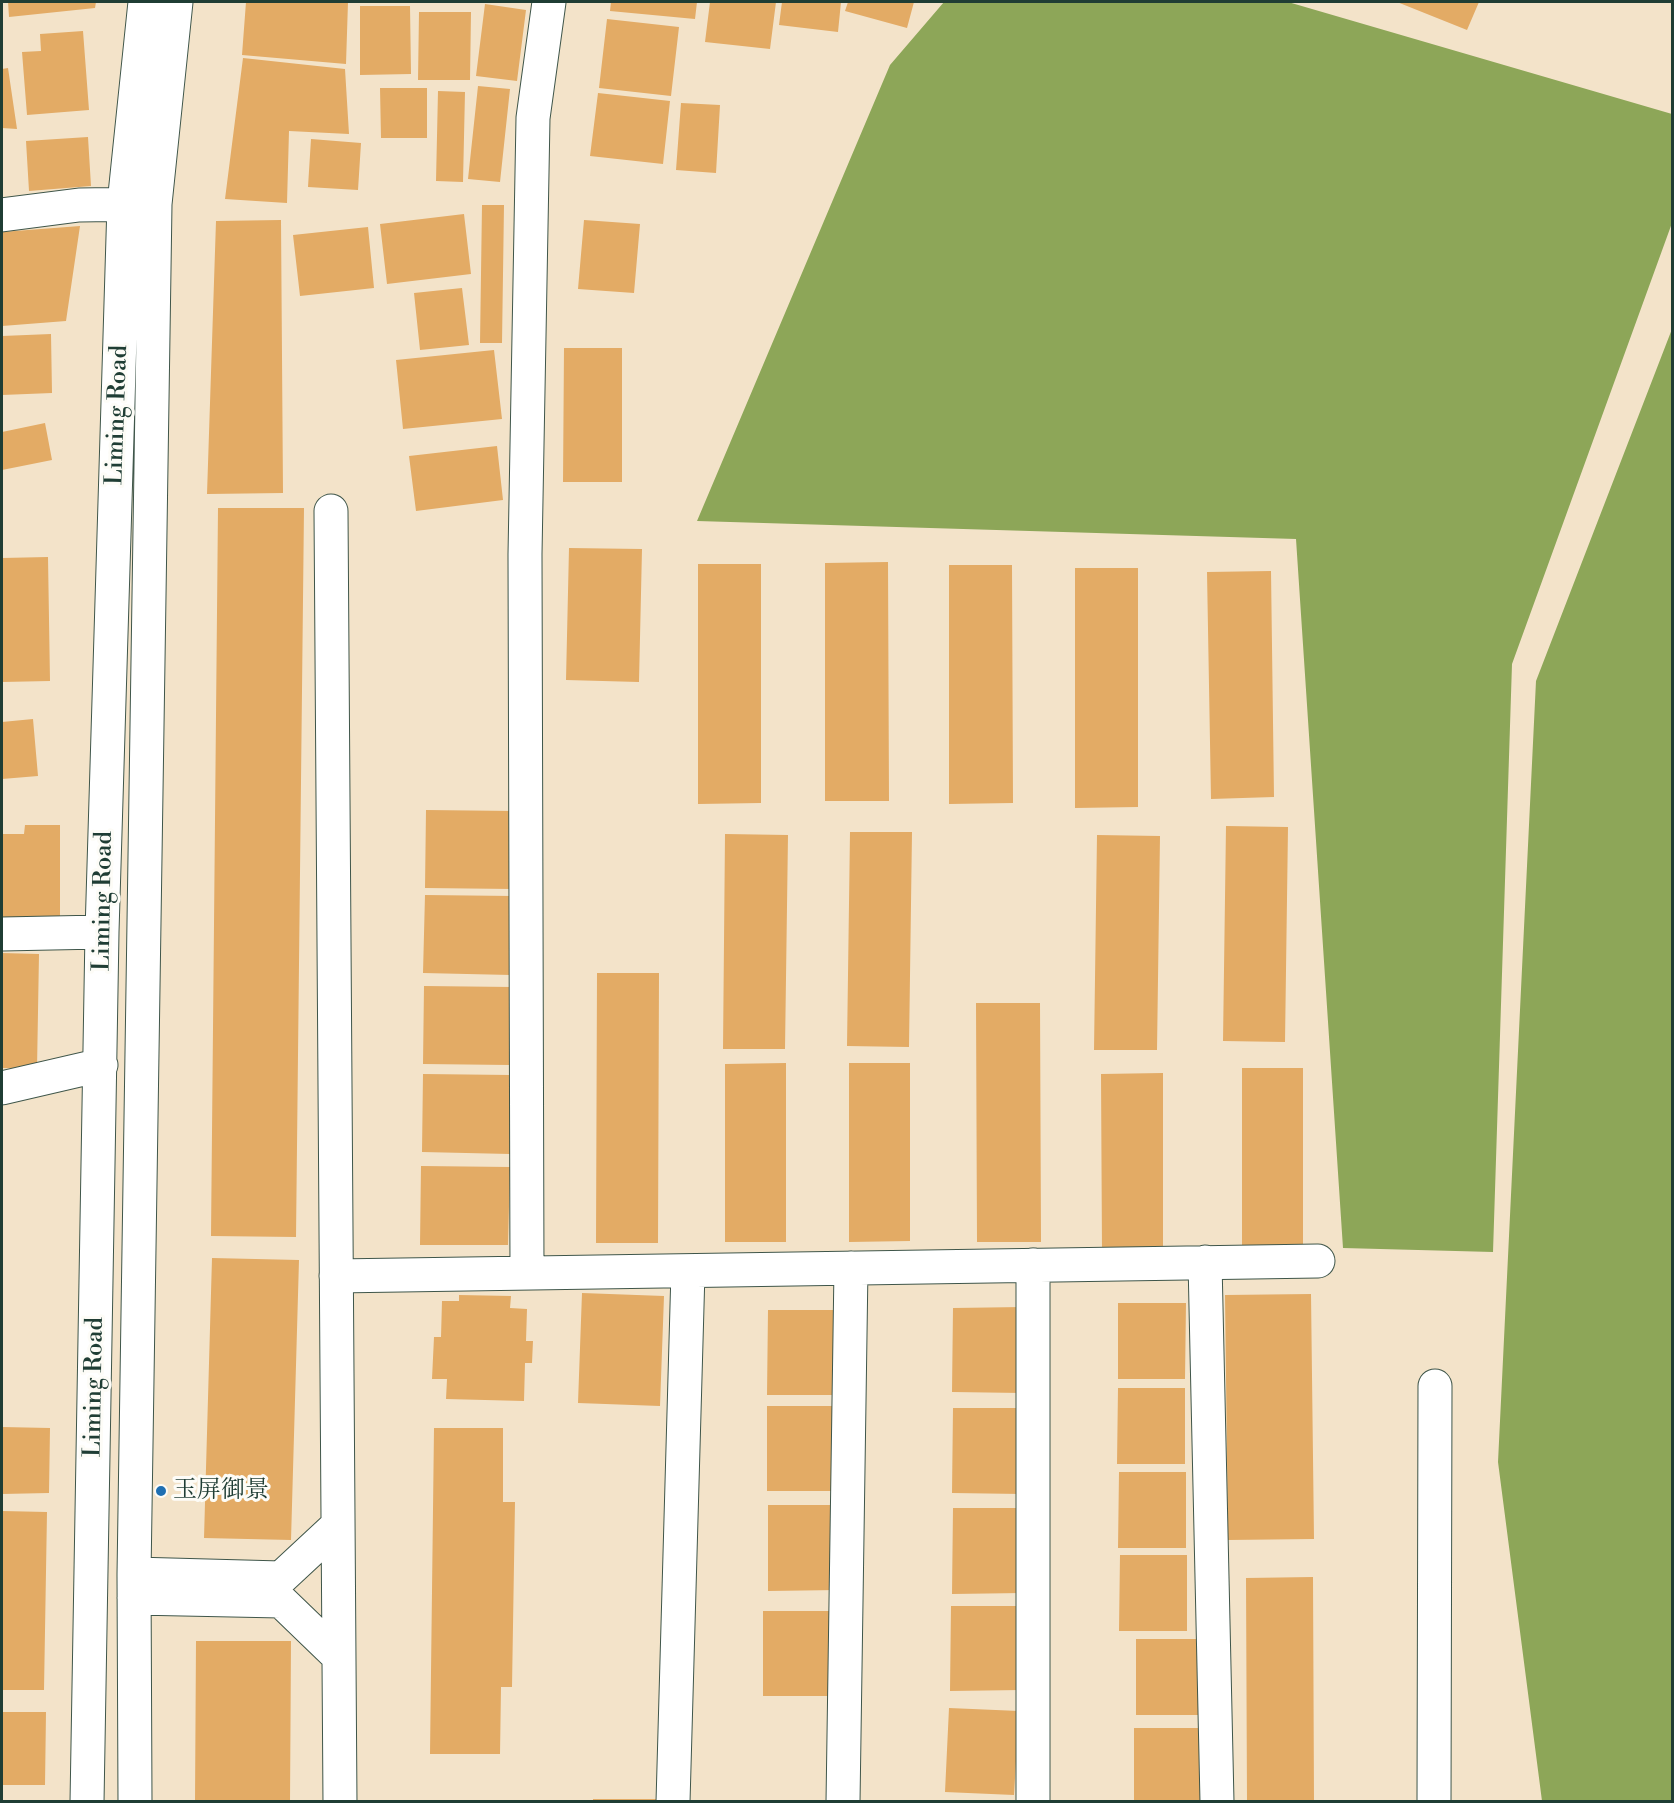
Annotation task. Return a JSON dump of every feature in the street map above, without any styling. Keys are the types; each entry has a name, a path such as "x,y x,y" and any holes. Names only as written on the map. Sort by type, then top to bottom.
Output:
{"street":[{"name":"Liming Road","path":"87,1802 102,932 139,204 145,2"},
{"name":"Liming Road","path":"135,1802 139,204 176,2"},
{"path":"527,1273 526,542 533,118 549,2"},
{"path":"2,214 80,205 139,204"},
{"path":"332,511 339,1802"},
{"path":"2,934 102,932"},
{"path":"2,1088 101,1065"},
{"path":"336,1276 1318,1261"},
{"path":"1205,1262 1217,1802"},
{"path":"1033,1265 1033,1802"},
{"path":"843,1802 851,1268"},
{"path":"673,1802 688,1270"},
{"path":"1434,1802 1435,1386"},
{"path":"134,1586 280,1578 338,1525"},
{"path":"134,1586 280,1601 339,1657"}],"green space":[{"path":"944,2 1288,2 1672,114 1672,223 1512,664 1493,1252 1343,1248 1296,539 697,521 890,65"},
{"path":"1672,329 1672,1801 1542,1801 1498,1462 1536,681"}],"building":[{"path":"8,2 96,2 95,8 9,17"},
{"path":"246,2 348,2 346,64 242,55"},
{"path":"611,2 697,2 695,19 610,11"},
{"path":"710,2 776,2 770,49 705,42"},
{"path":"782,2 841,2 838,32 779,25"},
{"path":"848,2 914,2 907,28 845,11"},
{"path":"1397,2 1479,2 1467,30"},
{"path":"485,4 526,10 517,81 476,76"},
{"path":"360,6 410,6 411,74 360,75"},
{"path":"419,12 471,12 470,80 418,80"},
{"path":"607,19 679,27 671,96 599,88"},
{"path":"83,31 89,110 27,115 22,52 41,51 40,34"},
{"path":"243,58 345,69 349,134 289,131 287,203 225,199"},
{"path":"8,68 17,129 2,128 2,69"},
{"path":"478,86 510,89 500,182 468,179"},
{"path":"380,88 427,88 427,138 381,138"},
{"path":"438,91 465,92 463,182 436,181"},
{"path":"598,93 670,101 663,164 590,156"},
{"path":"681,103 720,105 716,173 676,170"},
{"path":"88,137 91,186 29,191 26,141"},
{"path":"311,139 361,143 358,190 308,187"},
{"path":"482,205 504,205 502,343 480,343"},
{"path":"464,214 471,274 387,284 380,224"},
{"path":"281,220 283,493 207,494 216,221"},
{"path":"584,220 640,224 634,293 578,289"},
{"path":"80,226 66,321 2,326 2,232"},
{"path":"368,227 374,288 300,296 293,235"},
{"path":"462,288 469,345 420,350 414,293"},
{"path":"51,334 52,393 2,395 2,336"},
{"path":"564,348 622,348 622,482 563,482"},
{"path":"494,350 502,419 403,429 396,360"},
{"path":"45,423 52,460 2,470 2,432"},
{"path":"497,446 503,500 416,511 409,456"},
{"path":"218,508 304,508 296,1237 211,1236"},
{"path":"569,548 642,549 639,682 566,680"},
{"path":"48,557 50,681 2,682 2,558"},
{"path":"888,562 889,801 825,801 825,563"},
{"path":"698,564 761,564 761,803 698,804"},
{"path":"949,565 1012,565 1013,803 949,804"},
{"path":"1075,568 1138,568 1138,807 1075,808"},
{"path":"1271,571 1274,797 1211,799 1207,572"},
{"path":"33,719 38,776 2,779 2,722"},
{"path":"426,810 514,811 513,889 425,888"},
{"path":"25,825 60,825 60,917 2,917 2,834 24,834"},
{"path":"1226,826 1288,827 1285,1042 1223,1041"},
{"path":"850,832 912,832 909,1047 847,1046"},
{"path":"725,834 788,835 785,1049 723,1049"},
{"path":"1097,835 1160,836 1157,1050 1094,1050"},
{"path":"425,895 513,896 511,975 423,973"},
{"path":"2,953 39,954 37,1069 2,1068"},
{"path":"597,973 659,973 658,1243 596,1243"},
{"path":"424,986 512,987 510,1065 423,1064"},
{"path":"976,1003 1040,1003 1041,1242 977,1242"},
{"path":"786,1063 786,1242 725,1242 725,1064"},
{"path":"849,1063 910,1063 910,1241 849,1242"},
{"path":"1242,1068 1303,1068 1303,1247 1242,1247"},
{"path":"1163,1073 1163,1252 1102,1252 1101,1074"},
{"path":"423,1074 511,1075 510,1154 422,1152"},
{"path":"421,1166 510,1167 508,1245 420,1245"},
{"path":"212,1258 299,1260 291,1540 204,1538"},
{"path":"582,1293 664,1296 660,1406 578,1403"},
{"path":"1311,1294 1314,1539 1228,1540 1225,1295"},
{"path":"459,1295 511,1296 510,1308 527,1309 526,1341 533,1341 532,1363 525,1363 524,1401 446,1399 447,1379 432,1379 434,1337 441,1337 442,1301 459,1301"},
{"path":"1118,1303 1186,1303 1185,1379 1118,1379"},
{"path":"1023,1307 1022,1393 952,1392 953,1308"},
{"path":"768,1310 838,1310 837,1395 767,1395"},
{"path":"1118,1388 1185,1388 1185,1464 1117,1464"},
{"path":"767,1406 838,1406 837,1491 767,1491"},
{"path":"953,1408 1022,1408 1022,1494 952,1493"},
{"path":"2,1427 50,1428 49,1493 2,1494"},
{"path":"434,1428 503,1428 503,1502 515,1502 512,1687 501,1687 500,1754 430,1754"},
{"path":"1119,1472 1186,1472 1186,1548 1118,1548"},
{"path":"768,1505 839,1505 838,1590 768,1591"},
{"path":"953,1508 1023,1508 1022,1593 952,1594"},
{"path":"2,1511 47,1512 44,1690 2,1690"},
{"path":"1120,1555 1187,1555 1187,1631 1119,1631"},
{"path":"1313,1577 1314,1802 1247,1802 1246,1578"},
{"path":"951,1606 1021,1606 1021,1690 950,1691"},
{"path":"763,1611 834,1611 833,1696 763,1696"},
{"path":"1136,1639 1204,1639 1203,1715 1136,1715"},
{"path":"196,1641 291,1641 290,1802 195,1802"},
{"path":"949,1708 1019,1711 1014,1795 945,1792"},
{"path":"2,1712 46,1712 45,1785 2,1785"},
{"path":"1134,1728 1202,1728 1201,1802 1134,1802"},
{"path":"593,1799 663,1799 663,1802 593,1802"}],"place":[{"name":"玉屏御景","path":"161,1491"}]}
